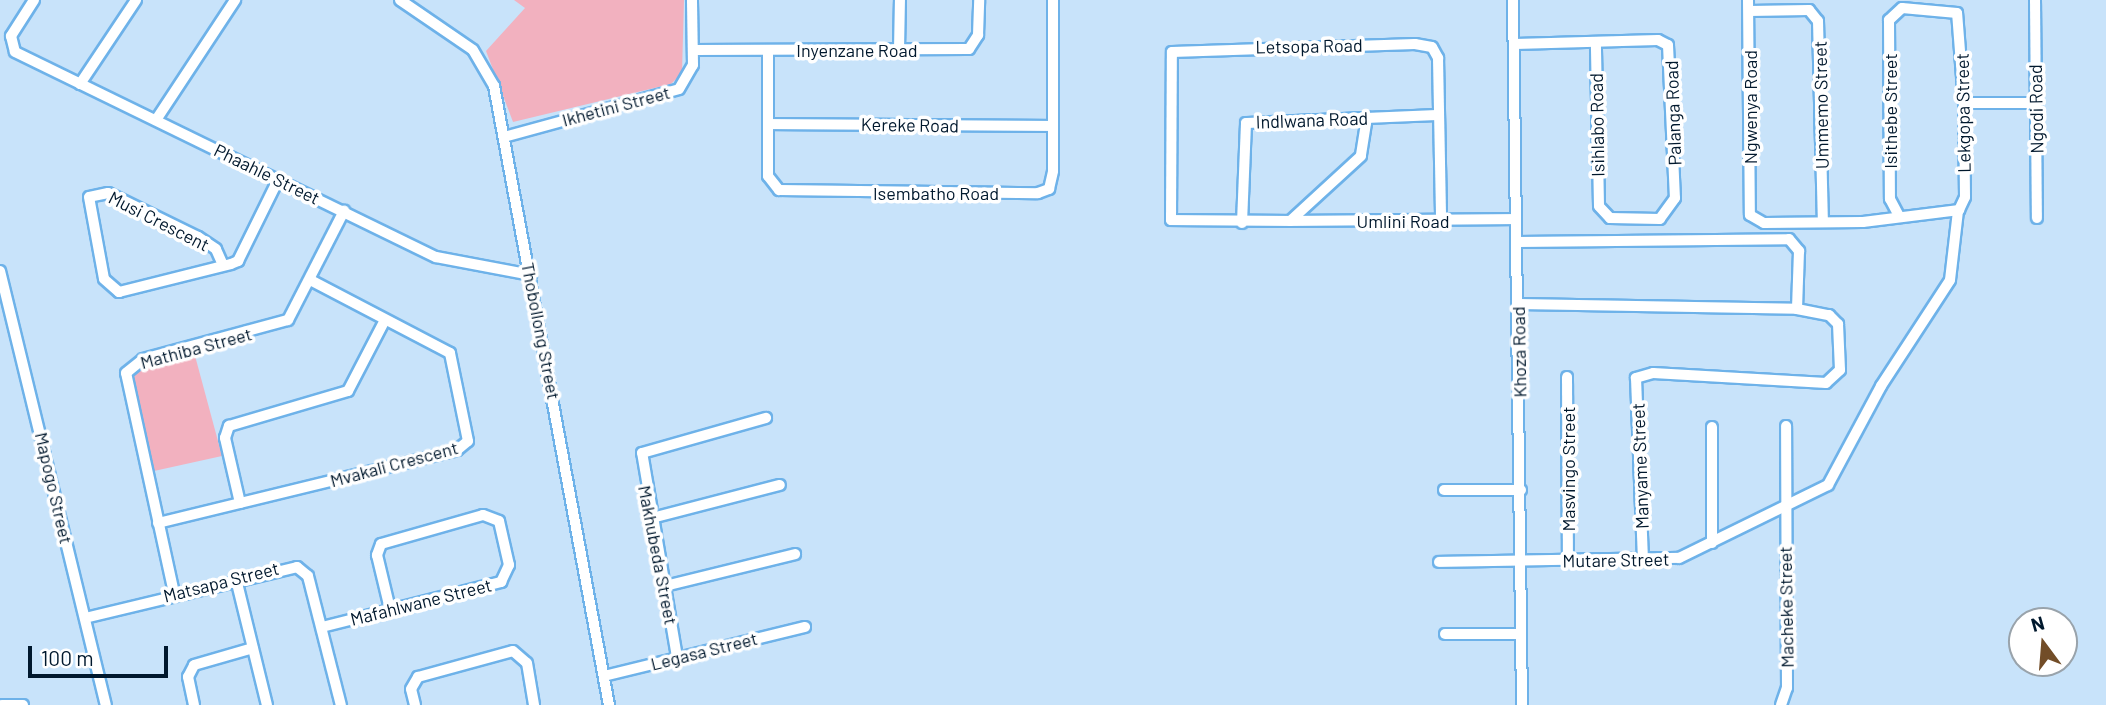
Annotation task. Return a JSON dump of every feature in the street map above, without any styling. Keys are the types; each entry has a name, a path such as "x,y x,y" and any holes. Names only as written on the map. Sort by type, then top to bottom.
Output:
{"street":[{"name":"Phaahle Street","path":"34,0 13,32 12,48 80,84 446,260 531,275"},
{"path":"80,84 136,0"},
{"path":"156,120 235,0"},
{"name":"Thobollong Street","path":"400,0 486,63 504,137 531,275 609,705"},
{"name":"Ikhetini Street","path":"504,137 671,93 691,75 692,0"},
{"path":"899,50 900,0"},
{"name":"Inyenzane Road","path":"693,50 968,49 978,35 979,0"},
{"name":"Isembatho Road","path":"768,50 768,176 786,192 1038,193 1051,184 1053,0"},
{"name":"Khoza Road","path":"1513,0 1519,304 1522,705"},
{"name":"Ngodi Road","path":"2035,0 2037,218"},
{"name":"Ngwenya Road","path":"1749,6 1751,215 1764,223 1823,222"},
{"name":"Ummemo Street","path":"1749,6 1809,10 1818,21 1823,222"},
{"name":"Lekgopa Street","path":"1785,509 1835,478 1881,386 1950,280 1958,211 1965,197 1964,103 1957,13 1898,9"},
{"name":"Isithebe Street","path":"1898,9 1889,23 1890,199 1898,215"},
{"name":"Isihlabo Road","path":"1596,43 1599,206"},
{"name":"Palanga Road","path":"1515,44 1668,46 1675,184 1673,207 1660,219 1610,218 1599,206"},
{"name":"Letsopa Road","path":"1169,212 1168,60 1175,50 1429,46 1438,58 1441,221"},
{"path":"1964,103 2037,103"},
{"name":"Indlwana Road","path":"1242,223 1246,123 1438,116"},
{"path":"1290,221 1362,156 1367,117"},
{"name":"Kereke Road","path":"768,124 1052,127"},
{"name":"Musi Crescent","path":"223,265 216,249 198,237 108,193 89,197 102,273 114,291 223,265 245,255 278,180"},
{"name":"Mathiba Street","path":"174,593 125,373 143,359 285,323 312,281 344,211"},
{"path":"1823,222 1958,211"},
{"name":"Umlini Road","path":"1169,212 1175,223 1516,219"},
{"path":"1518,242 1789,239 1799,251 1797,309 1519,304"},
{"name":"Mapogo Street","path":"0,271 106,705"},
{"name":"Mvakali Crescent","path":"158,523 465,446 470,436 453,357 312,281"},
{"name":"Manyame Street","path":"1643,560 1636,380 1641,375 1836,380 1841,333 1835,318 1797,309"},
{"path":"240,503 225,438 229,426 348,391 385,320"},
{"name":"Masvingo Street","path":"1567,377 1568,561"},
{"name":"Makhubeda Street","path":"677,657 642,453 766,418"},
{"name":"Macheke Street","path":"1781,705 1787,688 1786,426"},
{"path":"1712,427 1712,543"},
{"path":"652,518 780,485"},
{"path":"1444,490 1521,490"},
{"name":"Mutare Street","path":"1439,562 1679,558 1785,509"},
{"name":"Mafahlwane Street","path":"322,627 497,584 509,565 492,515 394,537 377,550 390,609"},
{"path":"665,586 795,554"},
{"name":"Matsapa Street","path":"85,618 284,566 302,569 322,627 341,705"},
{"path":"236,579 267,705"},
{"name":"Legasa Street","path":"604,676 804,627"},
{"path":"1445,634 1521,634"},
{"path":"194,705 188,677 194,665 253,648"},
{"path":"415,705 411,689 418,677 513,652 527,663 534,705"},
{"path":"2,705 23,705"}],"shaded area":[{"path":"514,0 684,0 682,73 671,84 513,122 486,51 525,8"},
{"path":"194,352 222,456 154,471 131,374 140,365"}]}
